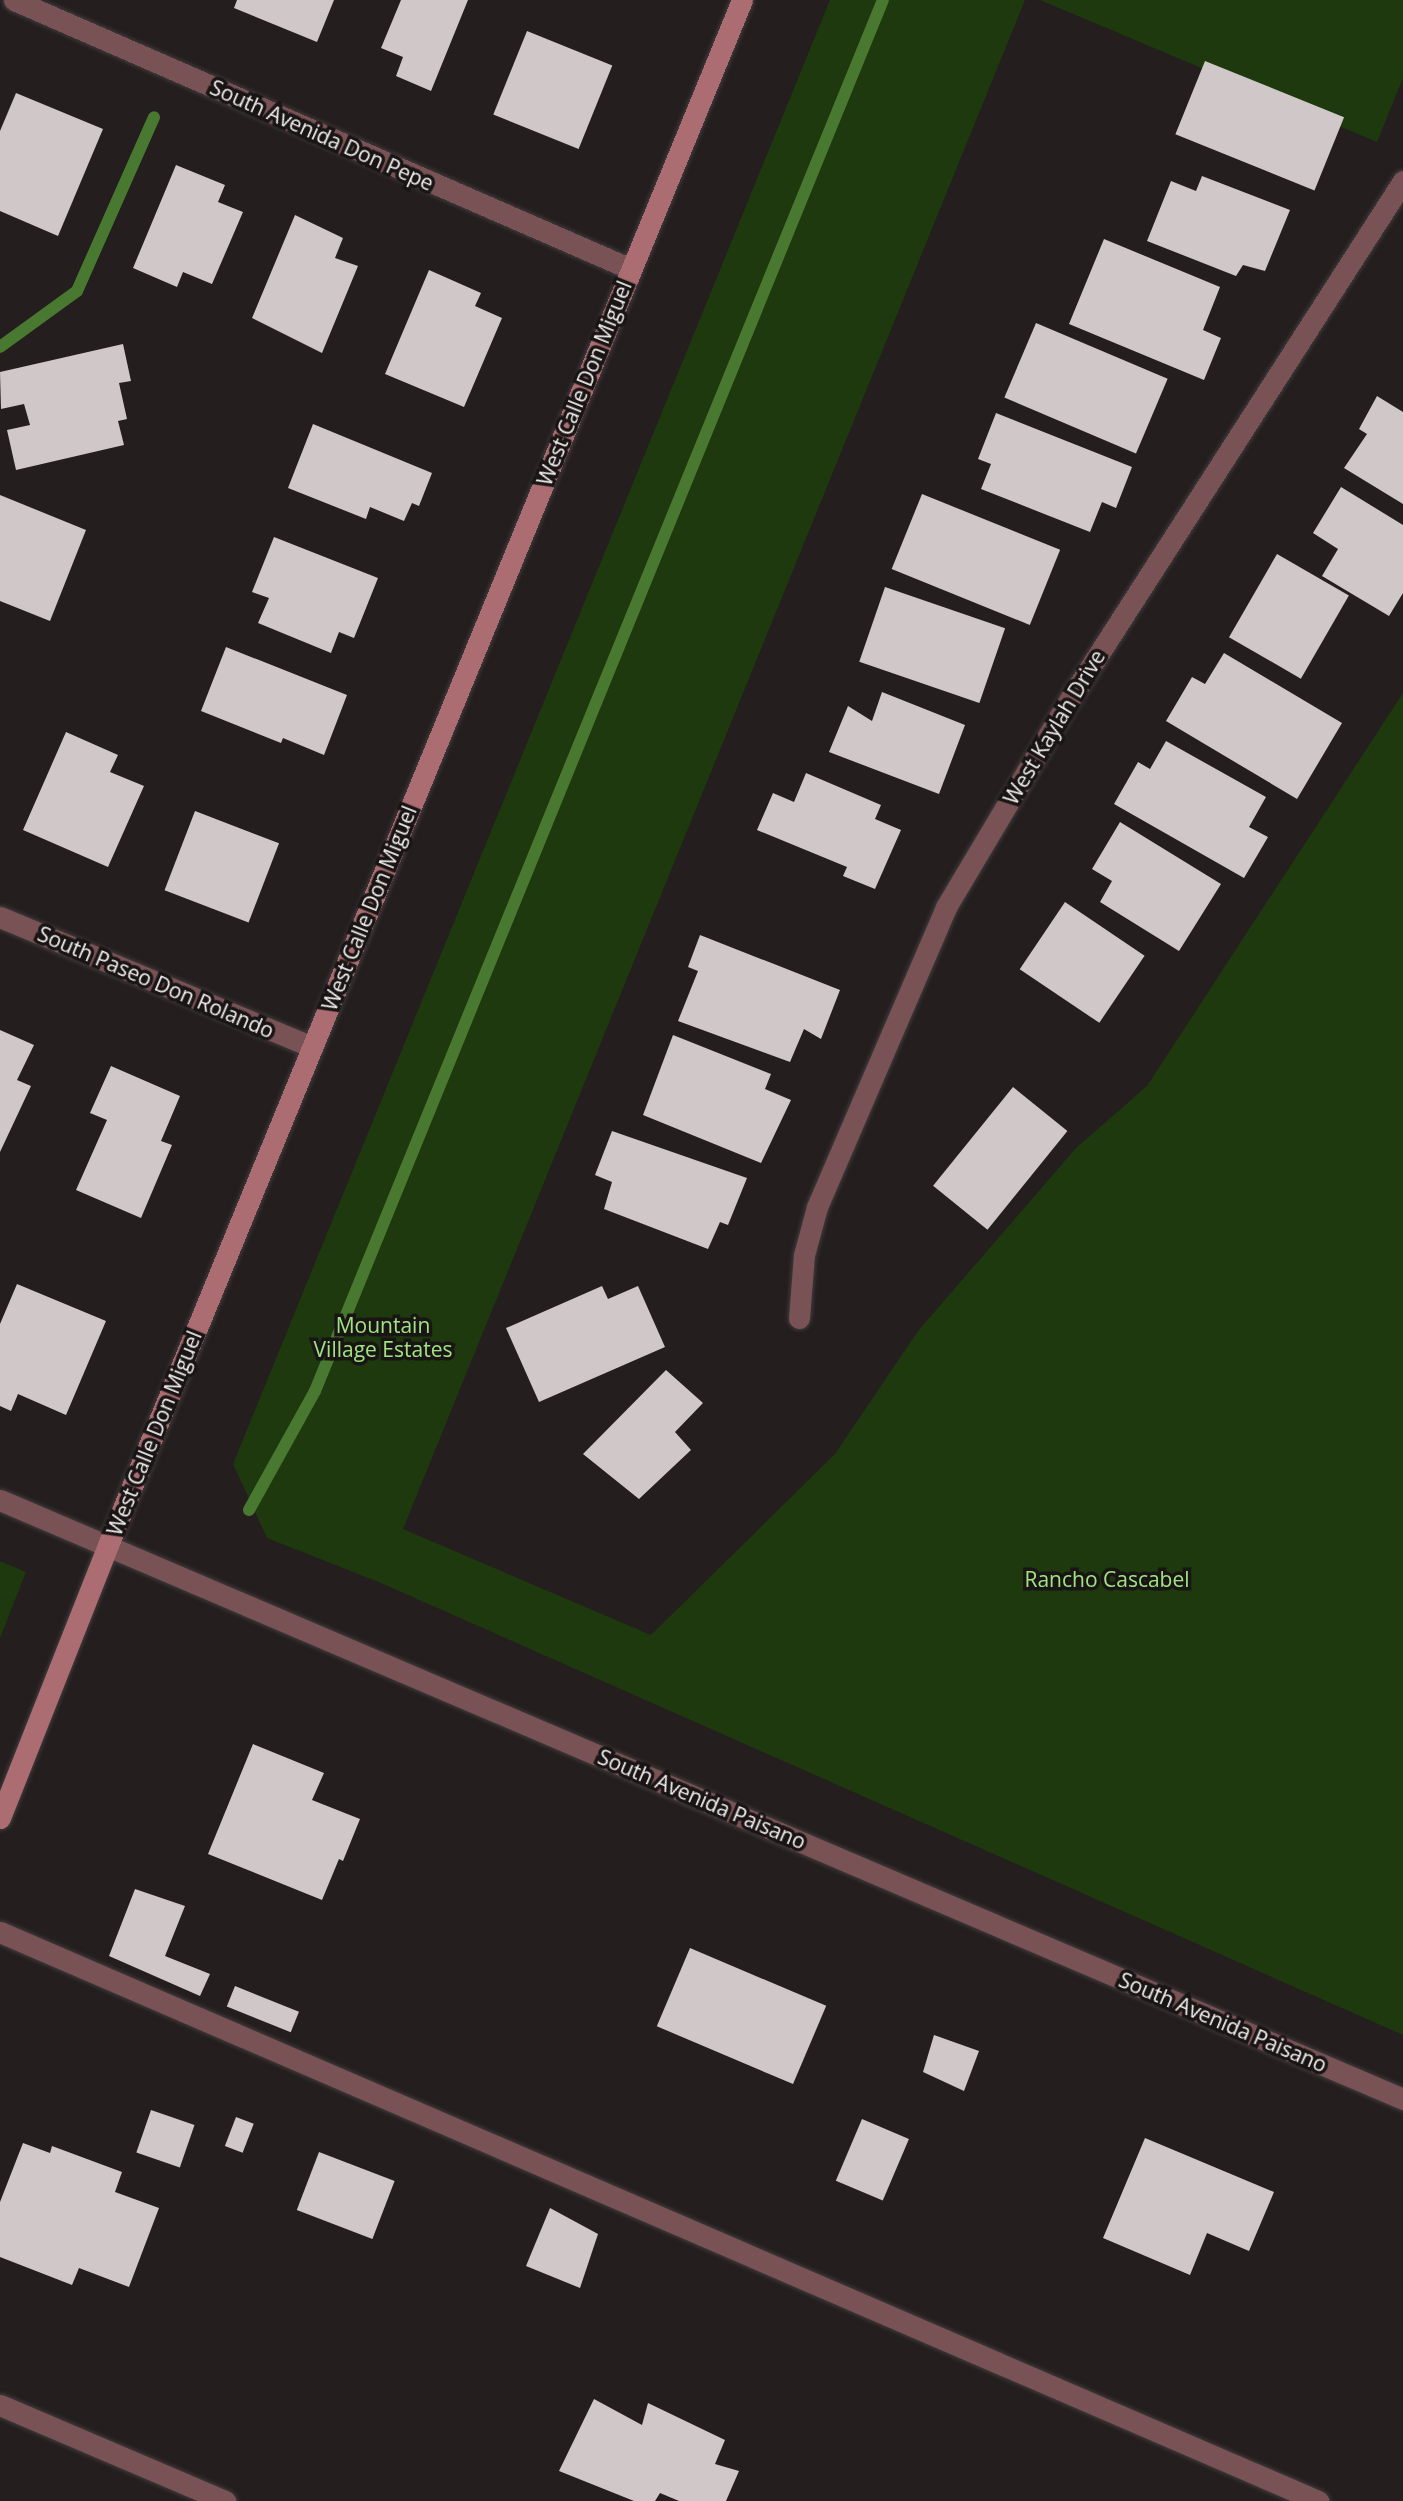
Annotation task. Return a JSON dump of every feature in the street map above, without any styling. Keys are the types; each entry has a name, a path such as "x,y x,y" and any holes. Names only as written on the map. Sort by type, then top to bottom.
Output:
{"street":[{"name":"South Avenida Don Pepe","path":"14,0 631,269"},
{"name":"West Calle Don Miguel","path":"0,1818 108,1545 742,0"},
{"name":"West Kaylah Drive","path":"799,1318 804,1255 817,1207 946,907 1073,694 1403,181"},
{"name":"South Paseo Don Rolando","path":"0,917 312,1047"},
{"name":"South Avenida Paisano","path":"0,1500 1403,2099"},
{"path":"0,1932 1318,2501"},
{"path":"0,2405 225,2501"}],"green space":[{"name":"Rancho Cascabel","path":"830,0 1025,0 403,1529 651,1635 835,1454 918,1331 1076,1148 1147,1086 1403,693 1403,2035 381,1583 267,1538 233,1464"},
{"path":"1040,0 1403,0 1403,78 1377,142"},
{"path":"0,1561 26,1572 0,1638"}],"building":[{"path":"237,0 334,0 317,42 234,8"},
{"path":"401,0 468,0 431,91 396,76 403,57 381,48"},
{"path":"527,31 612,65 579,149 493,114"},
{"path":"1205,61 1344,117 1314,190 1175,134"},
{"path":"16,93 103,129 58,236 0,211 0,131"},
{"path":"176,165 225,185 218,202 243,212 212,284 183,272 177,287 133,268"},
{"path":"1202,176 1290,210 1265,271 1243,265 1236,276 1147,241 1171,181 1196,191"},
{"path":"295,215 343,238 335,258 358,266 322,353 252,318"},
{"path":"1104,239 1220,287 1203,330 1221,338 1204,380 1069,324"},
{"path":"429,270 481,293 475,306 502,318 464,407 385,374"},
{"path":"1036,323 1168,379 1136,453 1004,398"},
{"path":"123,344 131,381 119,383 127,419 118,421 124,445 16,470 7,430 30,425 24,404 1,409 0,372"},
{"path":"1377,396 1403,412 1403,504 1344,468 1367,434 1359,429"},
{"path":"996,413 1132,467 1116,508 1102,502 1090,532 981,489 991,464 978,459"},
{"path":"313,424 432,473 419,506 412,503 404,521 370,507 366,519 288,488"},
{"path":"1341,487 1403,525 1403,593 1389,616 1322,576 1338,549 1313,533"},
{"path":"922,494 1060,550 1030,625 892,569"},
{"path":"0,495 86,530 50,621 0,601"},
{"path":"274,537 378,578 354,638 339,632 331,653 258,623 269,598 252,592"},
{"path":"1277,554 1349,596 1301,679 1229,637"},
{"path":"885,587 1005,628 979,703 859,662"},
{"path":"226,647 347,695 324,755 283,738 281,743 201,711"},
{"path":"1224,653 1342,723 1297,799 1166,721 1192,677 1205,684"},
{"path":"882,692 965,725 939,794 829,752 848,706 872,721"},
{"path":"66,732 118,755 110,772 144,786 108,867 23,830"},
{"path":"1166,741 1266,797 1249,827 1268,837 1244,878 1114,804 1138,762 1150,769"},
{"path":"806,773 881,805 875,819 901,830 875,889 843,876 847,867 757,830 773,793 794,802"},
{"path":"195,811 279,843 249,923 165,890"},
{"path":"1120,822 1221,884 1179,951 1100,902 1112,881 1092,869"},
{"path":"1065,902 1145,956 1099,1023 1020,969"},
{"path":"700,935 840,990 821,1039 804,1029 790,1062 678,1021 698,971 688,967"},
{"path":"0,1030 34,1045 17,1080 31,1086 0,1152"},
{"path":"673,1035 771,1074 765,1089 791,1100 761,1163 643,1115"},
{"path":"111,1066 180,1096 161,1141 172,1145 141,1218 76,1190 107,1120 90,1113"},
{"path":"1013,1087 1067,1131 987,1230 933,1186"},
{"path":"612,1131 747,1178 728,1225 720,1222 708,1249 604,1209 612,1182 595,1175"},
{"path":"17,1284 106,1321 66,1415 18,1394 11,1411 0,1406 0,1324"},
{"path":"602,1286 608,1299 638,1286 665,1347 539,1402 506,1328"},
{"path":"666,1370 703,1403 675,1432 691,1450 639,1499 583,1454"},
{"path":"253,1744 324,1773 312,1800 360,1819 343,1861 339,1859 322,1900 208,1854"},
{"path":"135,1889 185,1906 165,1956 210,1974 200,1996 109,1956"},
{"path":"690,1948 826,2006 793,2084 657,2026"},
{"path":"235,1986 299,2012 291,2032 227,2006"},
{"path":"934,2035 979,2051 964,2091 923,2072"},
{"path":"151,2110 194,2125 180,2168 136,2153"},
{"path":"236,2117 254,2124 243,2153 225,2146"},
{"path":"862,2119 909,2139 883,2201 836,2181"},
{"path":"1145,2138 1274,2192 1249,2251 1207,2233 1190,2275 1103,2238"},
{"path":"23,2143 50,2153 52,2146 122,2172 115,2192 159,2208 129,2287 79,2268 72,2285 0,2257 0,2202"},
{"path":"319,2152 395,2181 372,2239 297,2210"},
{"path":"550,2208 598,2234 580,2288 526,2266"},
{"path":"594,2399 642,2425 648,2403 725,2440 715,2464 739,2471 726,2501 679,2501 660,2493 655,2501 634,2501 559,2471"}],"waterway":[{"path":"249,1510 315,1391 883,0"},
{"path":"0,347 77,291 154,117"}],"park label":[{"name":"Mountain Village Estates","path":"383,1337"}]}
